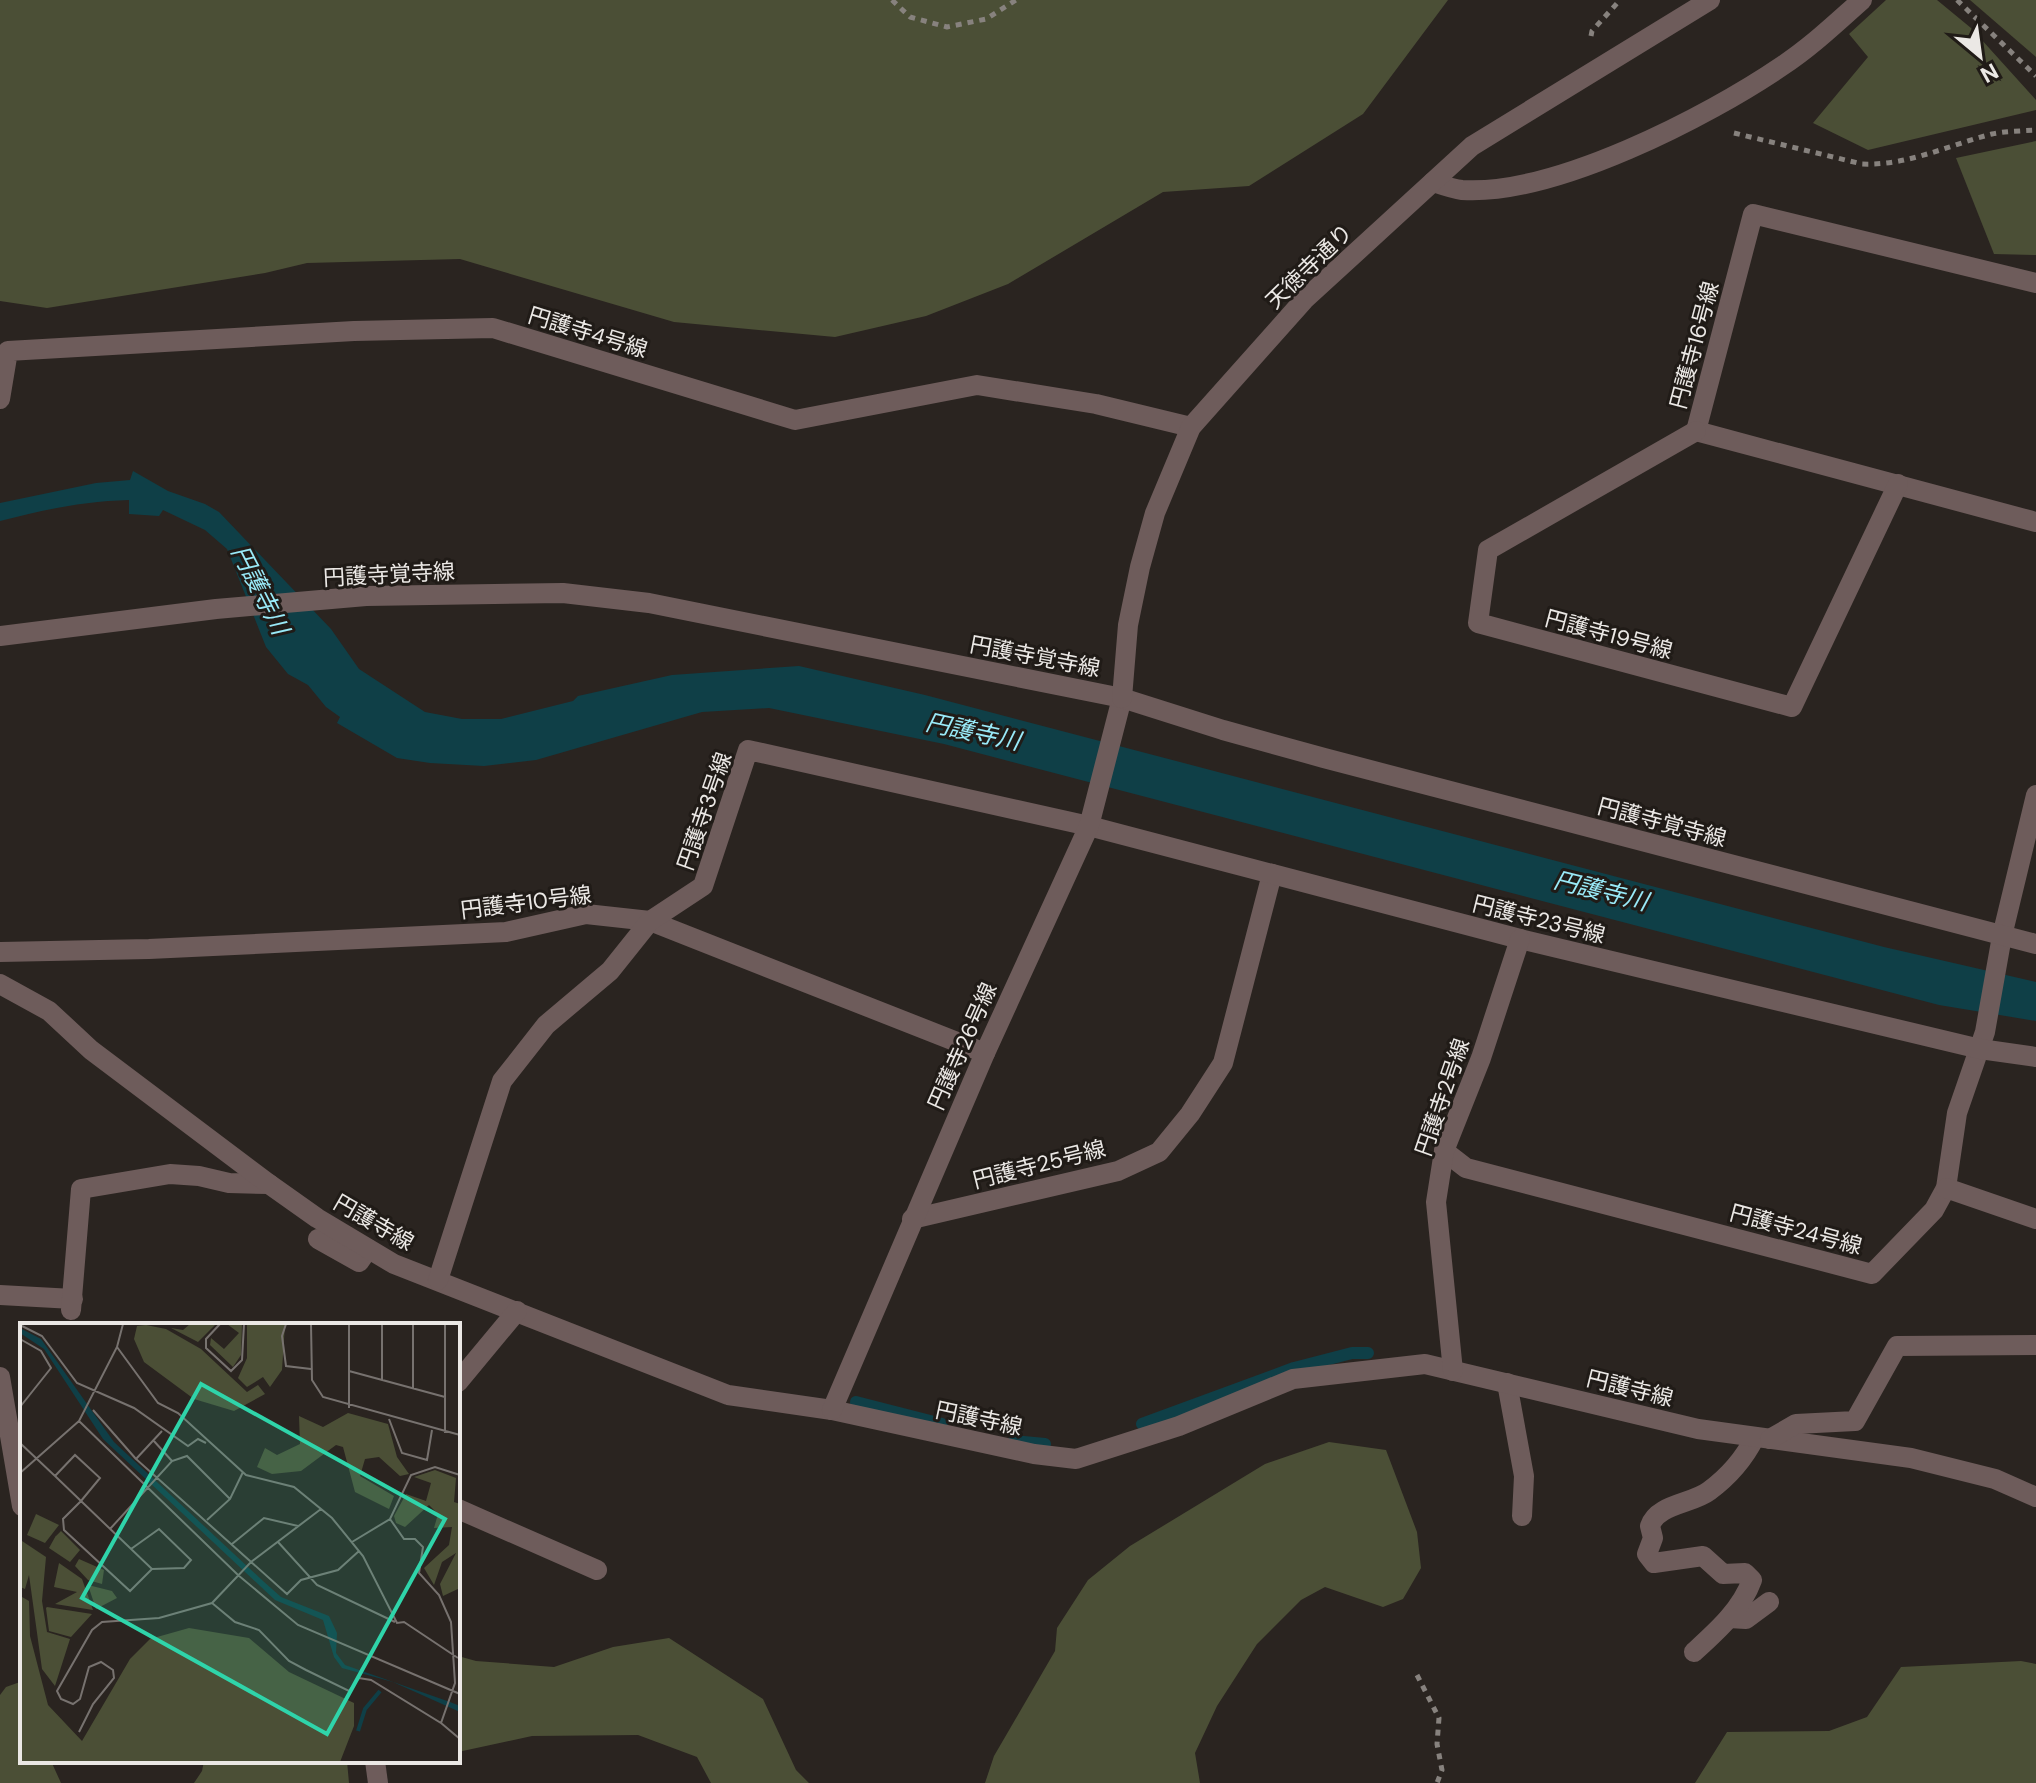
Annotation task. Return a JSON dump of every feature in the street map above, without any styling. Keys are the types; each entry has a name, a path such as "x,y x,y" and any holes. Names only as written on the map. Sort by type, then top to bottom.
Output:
{"street":[{"name":"天徳寺通り","path":"1122,698 1128,625 1140,567 1155,513 1191,427 1304,300 1472,146 1710,0"},
{"path":"1433,182 1461,190 1507,187 1538,182 1593,163 1687,120 1745,89 1784,65 1862,0"},
{"name":"円護寺16号線","path":"2036,283 1753,214 1696,431 2036,522"},
{"name":"円護寺4号線","path":"0,399 7,346 493,328 795,420 977,385 1096,404 1191,427"},
{"name":"円護寺19号線","path":"1696,431 1488,550 1478,623 1792,707 1898,484"},
{"name":"円護寺覚寺線","path":"0,636 216,609 366,596 533,593 649,603 1122,698 1324,758 2036,944"},
{"name":"円護寺26号線","path":"832,1410 985,1053 1089,826 1122,698"},
{"name":"円護寺3号線","path":"438,1280 502,1081 546,1025 610,971 650,921 703,886 748,750 1089,826"},
{"name":"円護寺24号線","path":"1444,1151 1466,1168 1872,1274 1934,1210 1946,1188 1957,1113 1983,1040 2002,936 2036,795"},
{"name":"円護寺23号線","path":"1089,826 1520,939 1983,1040 2036,1057"},
{"name":"円護寺25号線","path":"912,1219 1118,1171 1159,1152 1190,1114 1223,1063 1272,874"},
{"name":"円護寺10号線","path":"0,952 149,949 506,932 586,914 650,921 985,1053"},
{"name":"円護寺2号線","path":"1453,1371 1436,1202 1444,1151 1481,1058 1520,939"},
{"name":"円護寺線","path":"0,984 49,1011 91,1050 269,1184 317,1218 394,1264 728,1395 832,1410 1034,1454 1076,1459 1179,1426 1293,1379 1425,1364 1698,1429 1911,1458 1995,1479 2036,1497"},
{"path":"0,1295 72,1305 81,1189 170,1174 229,1183 269,1184"},
{"path":"1946,1188 2036,1219"},
{"path":"318,1239 359,1262 368,1249"},
{"path":"460,1380 517,1311"},
{"path":"1694,1652 1746,1598 1752,1580 1745,1573 1723,1574 1703,1556 1654,1563 1647,1554 1653,1538 1650,1526 1658,1513 1709,1492 1763,1438 1796,1424 1855,1421 1897,1346 2036,1345"},
{"path":"0,1377 20,1494"},
{"path":"1507,1383 1524,1476 1522,1516"},
{"path":"460,1510 597,1570"},
{"path":"1729,1618 1746,1619 1769,1602"},
{"path":"375,1763 378,1783"}],"path":[{"path":"892,0 910,17 947,27 986,19 1016,0"},
{"path":"1957,0 2036,76"},
{"path":"1687,120 1862,164 1908,159 1995,133 2036,130"},
{"path":"1417,1675 1439,1718 1437,1744 1442,1770 1437,1783"}],"green space":[{"path":"0,0 1448,0 1363,114 1249,186 1163,192 1008,284 926,316 835,337 674,322 460,259 307,263 265,273 47,308 0,301"},
{"path":"1886,0 1937,0 1971,28 2036,100 2036,110 1868,150 1813,123 1868,57 1849,34"},
{"path":"1970,0 2036,0 2036,57"},
{"path":"2036,141 2036,255 1994,254 1956,158"},
{"path":"1329,1442 1386,1450 1417,1532 1421,1568 1403,1599 1383,1607 1325,1587 1301,1600 1257,1644 1217,1706 1195,1753 1200,1783 985,1783 994,1756 1055,1651 1057,1628 1088,1580 1130,1546 1265,1464"},
{"path":"669,1638 763,1699 796,1770 809,1783 711,1783 697,1757 638,1735 532,1736 460,1752 460,1657 476,1661 554,1667 613,1647"},
{"path":"2021,1661 2036,1664 2036,1783 1695,1783 1727,1732 1829,1731 1867,1717 1901,1667"},
{"path":"20,1682 20,1763 52,1763 61,1783 0,1783 0,1695 6,1687"},
{"path":"204,1763 347,1763 349,1783 194,1783"}],"water":[{"name":"円護寺川","path":"133,471 168,491 219,512 331,629 359,669 425,712 462,719 501,719 573,701 578,696 672,675 799,666 925,695 1884,947 2036,982 2036,1021 1939,1005 944,744 769,708 702,712 536,760 484,766 397,758 337,723 340,717 326,707 308,685 288,674 266,647 227,549 205,530 163,510 159,516 129,514 129,500 64,507 0,521 0,503 96,483 130,480"}],"waterway":[{"path":"1142,1424 1294,1368 1352,1353 1368,1353"},
{"path":"856,1402 942,1424"},
{"path":"1014,1441 1045,1444"}]}
